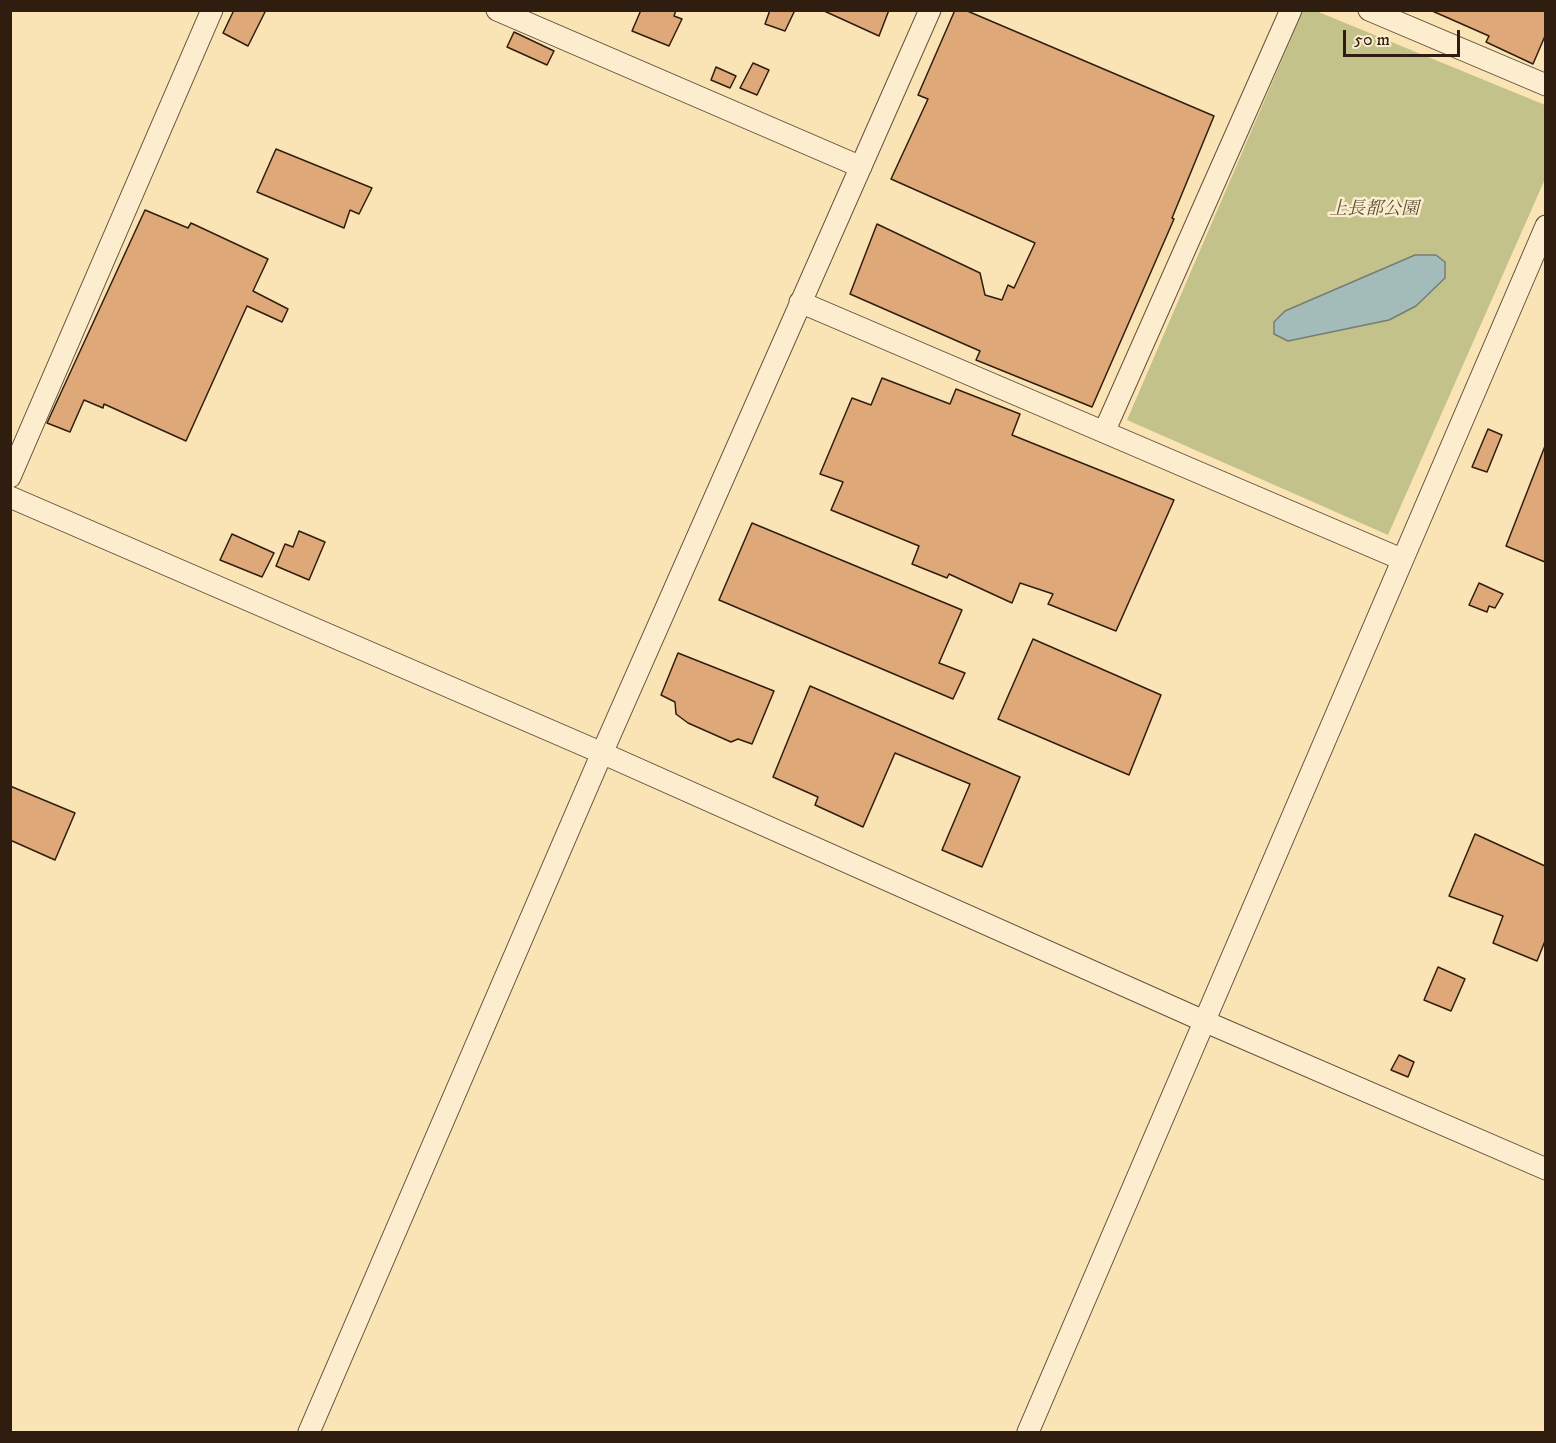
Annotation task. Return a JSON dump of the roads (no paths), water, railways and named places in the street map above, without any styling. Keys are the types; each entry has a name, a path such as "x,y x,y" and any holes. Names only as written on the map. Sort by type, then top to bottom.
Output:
{"street":[{"path":"10,477 212,10"},
{"path":"497,10 861,167"},
{"path":"309,1432 602,753 930,10"},
{"path":"1104,432 1291,10"},
{"path":"1370,10 1545,85"},
{"path":"1028,1432 1206,1022 1401,559 1545,226"},
{"path":"801,302 1401,559"},
{"path":"10,497 602,753 1206,1022 1545,1169"}],"water":[{"path":"1415,255 1436,255 1445,262 1445,278 1416,306 1389,320 1288,341 1274,334 1274,322 1285,311"}],"park label":[{"name":"上長都公園","path":"1374,210"}]}
